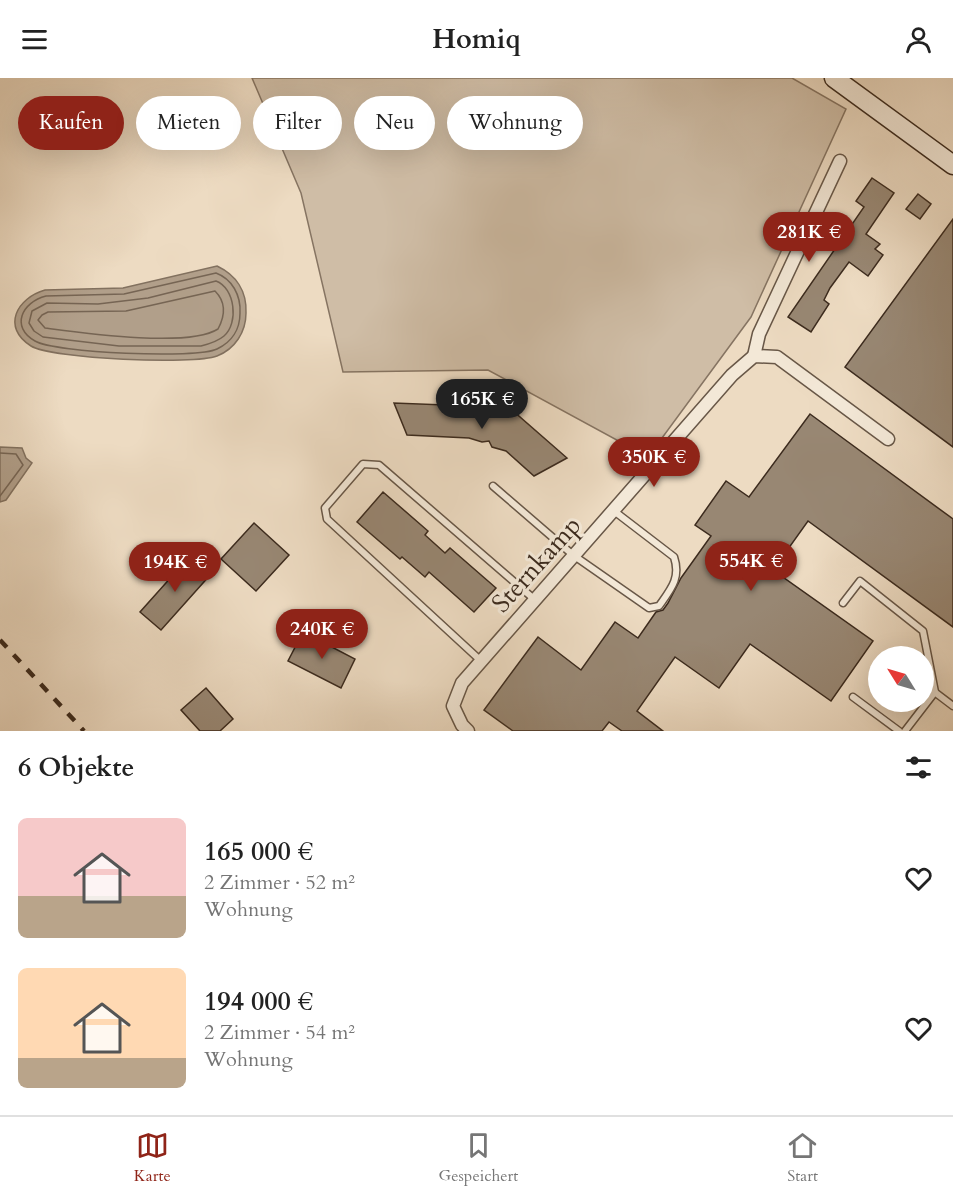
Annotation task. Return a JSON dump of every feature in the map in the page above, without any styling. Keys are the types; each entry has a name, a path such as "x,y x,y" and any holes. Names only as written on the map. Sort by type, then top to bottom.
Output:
{"main road":[{"path":"834,78 953,165"}],"street":[{"path":"840,161 759,334 754,356 777,357 888,439"},
{"name":"Sternkamp","path":"468,731 462,725 453,706 462,683 732,375 754,356"}],"lane":[{"path":"480,660 327,519 325,508 363,464 379,465 534,599"},
{"path":"493,486 573,555 649,608 659,606 674,585 677,574 674,557 614,511"},
{"path":"843,603 860,581 923,631 935,692 953,706"},
{"path":"905,731 935,692"},
{"path":"853,697 899,731"}],"shaded area":[{"path":"252,78 792,78 846,109 751,317 648,457 488,370 343,372 301,193 283,150 342,150 342,96 260,96"}],"water":[{"path":"217,266 230,274 239,285 245,298 246,313 244,327 238,339 229,349 217,356 203,359 154,360 66,354 44,351 31,346 17,330 16,314 20,306 27,299 45,290 123,288"},
{"path":"0,447 22,448 26,458 32,463 6,500 0,502"}],"building":[{"path":"872,178 894,193 866,234 880,244 875,249 883,255 868,276 849,262 830,288 824,300 829,304 811,332 788,317 864,207 856,201"},
{"path":"918,194 931,204 920,219 906,209"},
{"path":"953,219 953,447 845,367"},
{"path":"444,401 505,404 567,458 534,476 506,451 492,447 489,441 407,435 394,403 445,405"},
{"path":"810,414 953,519 953,627 808,521 773,570 873,641 831,701 750,644 719,688 675,657 637,711 663,731 622,731 609,722 602,731 513,731 484,710 538,637 581,670 615,622 638,638 656,612 663,610 681,578 711,536 695,525 726,481 749,497"},
{"path":"383,492 428,531 425,535 445,553 450,548 496,588 474,612 429,572 425,577 357,522"},
{"path":"254,523 289,555 256,591 221,559"},
{"path":"190,556 211,574 161,630 140,612"},
{"path":"303,632 355,659 341,688 288,661"},
{"path":"206,688 233,719 220,731 200,731 181,710"}],"railway":[{"path":"0,640 84,731"}]}
